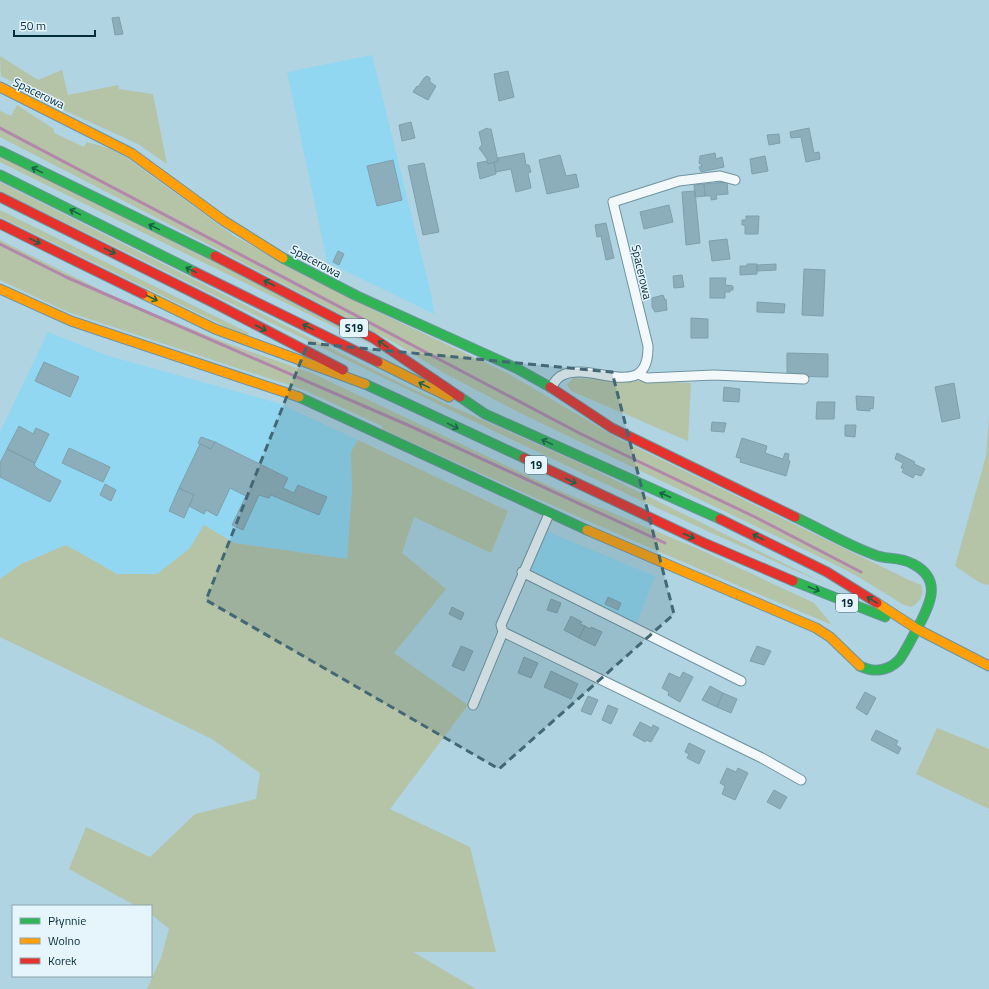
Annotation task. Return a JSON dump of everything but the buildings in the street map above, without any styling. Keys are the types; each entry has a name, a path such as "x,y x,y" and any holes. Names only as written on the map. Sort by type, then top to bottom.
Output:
{"main road":[{"name":"Spacerowa","path":"0,87 131,153 224,222 280,256 351,293 516,368 551,388 596,419 622,433 667,453 876,556 904,560 918,566 928,576 932,589 931,600 917,629 901,657 895,664 881,670 865,668 857,664 829,636 817,629 549,514 293,394 71,321 0,289"},
{"name":"S19","path":"0,151 262,279 373,338 485,414"},
{"path":"0,175 485,414"},
{"path":"0,197 328,361 368,385"},
{"path":"0,224 221,332 368,385"},
{"name":"19","path":"368,385 704,544 785,578 917,629"},
{"name":"19","path":"485,414 747,531 827,572 917,629 989,666"}],"street":[{"name":"Spacerowa","path":"638,374 645,367 648,356 648,346 613,202 679,181 720,176 734,180"},
{"path":"551,388 558,378 570,372 619,377 638,374 647,378 714,375 804,379"},
{"path":"473,705 503,632 501,625 522,572 549,514"},
{"path":"522,572 741,681"},
{"path":"503,632 762,758 801,780"}],"highlighted area":[{"path":"308,343 612,372 674,614 499,769 206,600"}],"shaded area":[{"path":"372,55 431,294 434,314 327,262 287,72"},
{"path":"48,332 109,356 278,403 358,440 351,452 352,490 347,559 234,543 204,526 190,548 157,574 117,574 66,545 21,564 0,579 0,432"},
{"path":"546,531 655,576 636,626 528,577"}],"green space":[{"path":"0,56 38,80 62,70 68,95 118,85 119,89 153,94 167,164 138,144 33,96 31,91 1,76"},
{"path":"17,105 54,129 54,133 84,147 87,142 108,148 127,158 234,236 357,302 507,373 619,439 921,585 921,598 911,607 904,605 857,576 834,564 518,412 444,373 395,343 0,137 0,111 11,116"},
{"path":"0,156 255,282 385,352 0,162"},
{"path":"0,182 406,386 584,465 826,584 722,538 515,441 0,191"},
{"path":"0,210 249,333 247,337 0,217"},
{"path":"0,240 127,303 224,342 314,374 558,490 703,551 814,603 832,625 494,479 382,429 382,426 304,390 68,312 0,280"},
{"path":"573,378 691,383 688,441 571,391 567,385"},
{"path":"989,419 989,585 980,583 955,566 986,456"},
{"path":"358,440 508,511 491,553 414,517 402,553 446,589 394,653 468,705 390,809 470,847 496,952 413,952 476,989 147,989 161,958 169,929 152,915 152,905 134,905 69,869 86,827 150,857 195,814 256,799 260,773 212,739 0,637 0,579 21,564 66,545 117,574 157,574 190,548 204,525 234,543 347,559 352,490 351,452"},
{"path":"937,728 989,749 989,809 916,774"}],"waterway":[{"path":"0,128 581,434 755,517 861,572"},
{"path":"0,244 66,277 410,426 665,543"}],"traffic: fast":[{"path":"0,151 215,256"},
{"path":"0,175 195,272"},
{"path":"283,258 357,296 516,368 550,387"},
{"path":"365,384 524,458"},
{"path":"299,397 587,530"},
{"path":"460,397 485,414 720,519"},
{"path":"795,517 865,551 913,564 923,570 928,578 931,586 929,603 917,629 899,660 890,667 881,670 870,670 860,666"},
{"path":"793,581 885,617"}],"traffic: slow":[{"path":"0,87 131,153 224,221 283,258"},
{"path":"0,289 71,321 299,397"},
{"path":"143,294 215,329 365,384"},
{"path":"378,362 449,397"},
{"path":"587,530 816,628 830,637 860,666"},
{"path":"877,603 917,629 989,666"}],"traffic: jam":[{"path":"0,197 214,303 343,370"},
{"path":"0,224 143,294"},
{"path":"215,256 373,338 460,397"},
{"path":"195,272 378,362"},
{"path":"550,387 612,428 795,517"},
{"path":"524,458 704,543 793,581"},
{"path":"720,519 827,572 877,603"}]}
